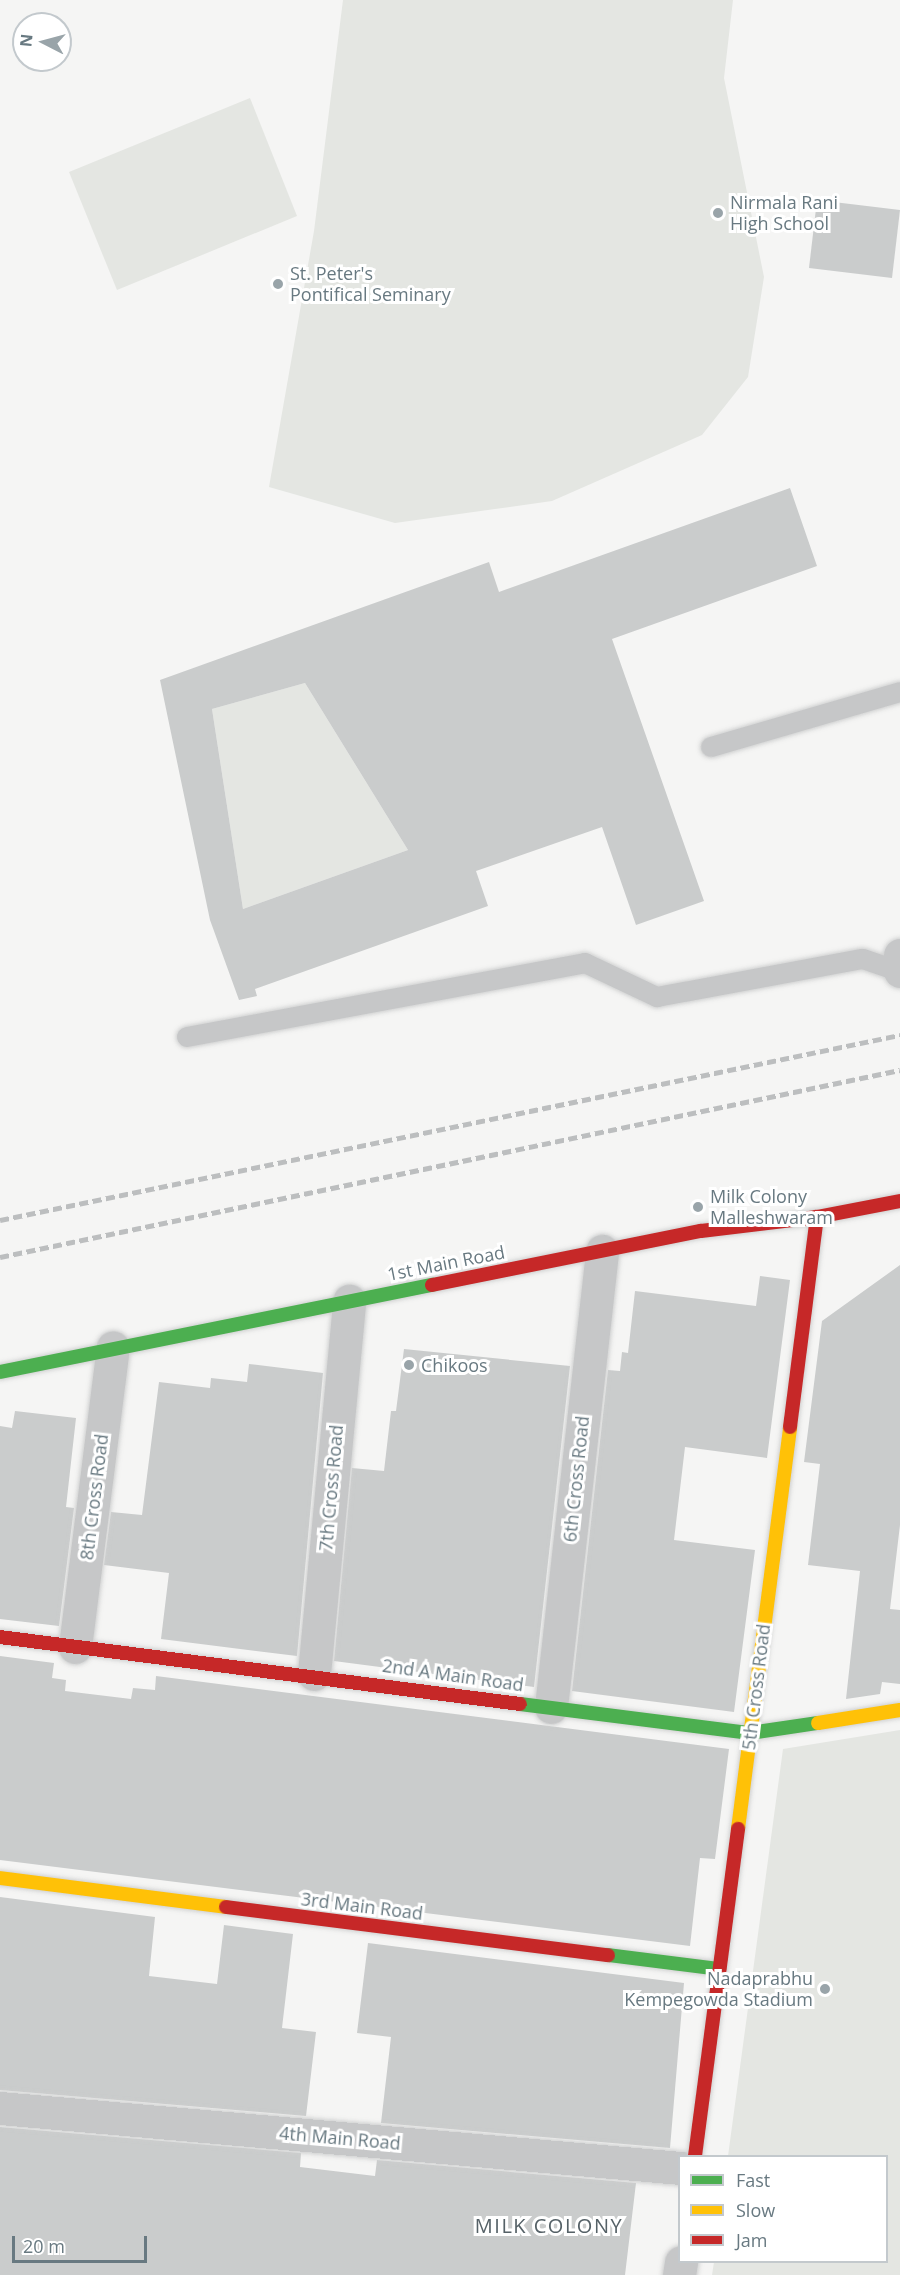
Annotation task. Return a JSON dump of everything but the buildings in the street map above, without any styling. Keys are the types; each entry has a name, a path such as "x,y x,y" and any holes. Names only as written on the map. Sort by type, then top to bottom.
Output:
{"street":[{"name":"1st Main Road","path":"0,1371 701,1231 817,1217 900,1202"},
{"name":"5th Cross Road","path":"695,2155 817,1217"},
{"name":"6th Cross Road","path":"551,1707 602,1251"},
{"name":"7th Cross Road","path":"314,1674 349,1301"},
{"name":"8th Cross Road","path":"75,1647 114,1347"},
{"name":"2nd A Main Road","path":"0,1637 314,1674 750,1733 900,1710"},
{"name":"3rd Main Road","path":"0,1878 720,1969"},
{"name":"4th Main Road","path":"0,2108 678,2168"}],"lane":[{"path":"711,747 900,692"},
{"path":"188,1037 585,963 657,997 863,959 899,965"}],"shaded area":[{"path":"343,0 733,0 724,78 764,277 748,377 702,435 552,501 395,523 269,487 314,231"},
{"path":"250,98 297,216 117,290 69,172"},
{"path":"305,683 408,850 243,909 212,709"},
{"name":"Nadaprabhu Kempegowda Stadium","path":"900,1730 900,2275 712,2275 714,2263 888,2263 888,2155 728,2155 783,1749"}],"railway":[{"path":"0,1220 900,1035"},
{"path":"0,1257 900,1070"}],"traffic: fast":[{"path":"0,1372 432,1285"},
{"path":"520,1704 750,1733 818,1723"},
{"path":"608,1955 719,1969"}],"traffic: slow":[{"path":"738,1829 790,1427"},
{"path":"818,1723 900,1710"},
{"path":"0,1878 226,1907"}],"traffic: jam":[{"path":"432,1285 701,1231 817,1217 900,1201"},
{"path":"790,1427 817,1217"},
{"path":"0,1637 520,1704"},
{"path":"695,2155 738,1829"},
{"path":"226,1907 608,1955"}],"place":[{"name":"Nirmala Rani High School","path":"718,213"},
{"name":"St. Peter's Pontifical Seminary","path":"278,284"},
{"name":"Milk Colony Malleshwaram","path":"698,1207"},
{"name":"Chikoos","path":"409,1365"},
{"name":"Nadaprabhu Kempegowda Stadium","path":"825,1989"}],"district":[{"name":"MILK COLONY","path":"549,2225"}]}
